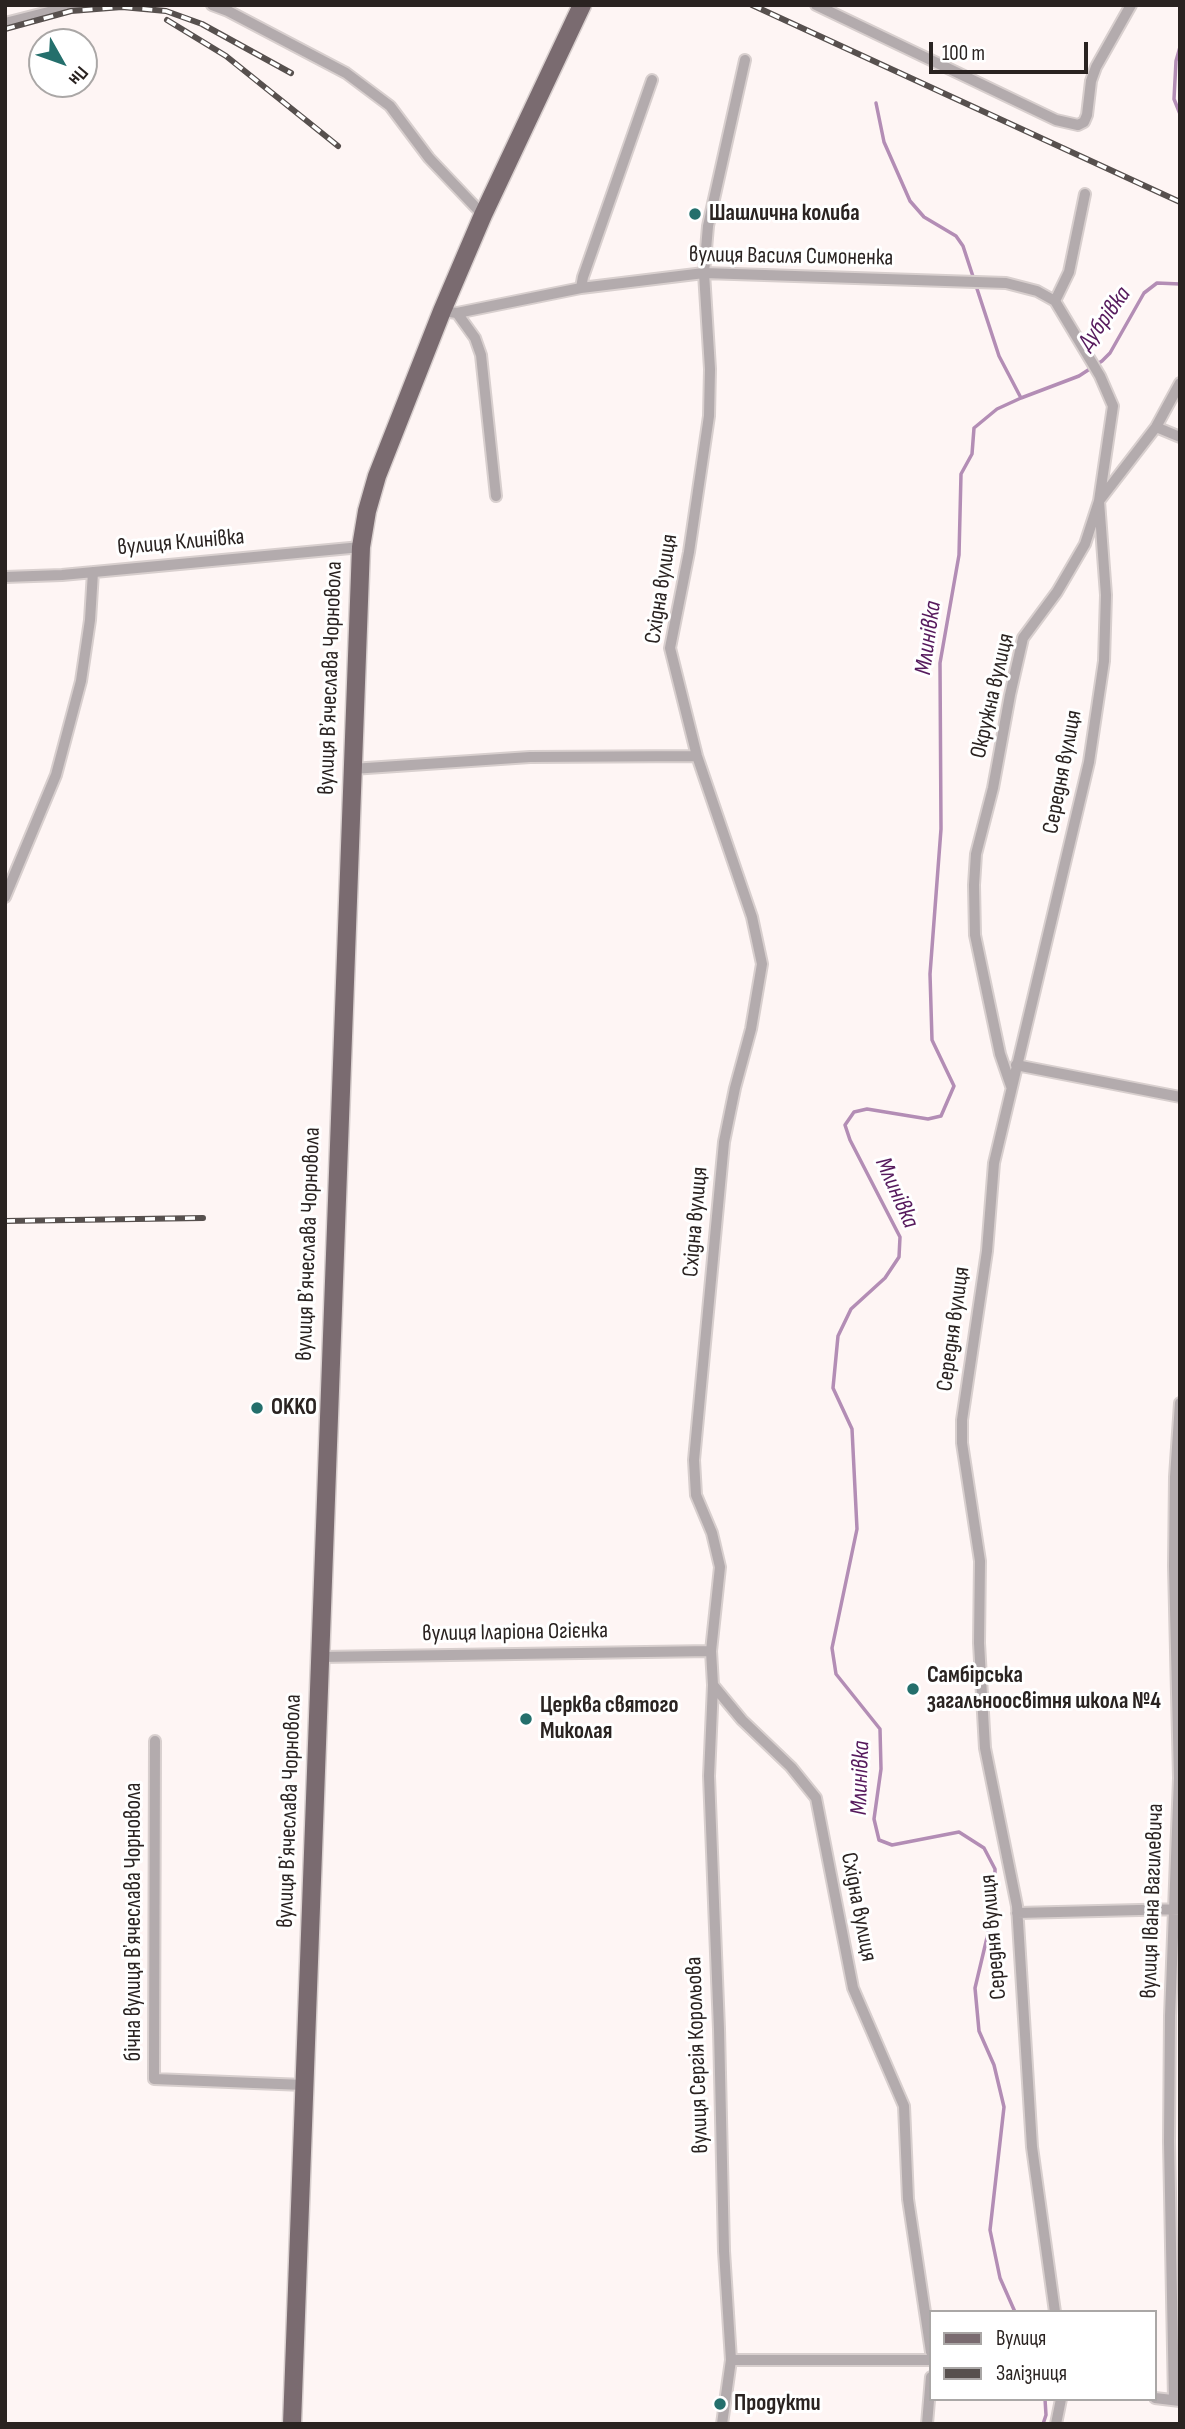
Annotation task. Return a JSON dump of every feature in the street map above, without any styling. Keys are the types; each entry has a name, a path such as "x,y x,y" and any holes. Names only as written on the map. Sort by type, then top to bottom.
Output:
{"main road":[{"name":"вулиця Вʼячеслава Чорновола","path":"292,2424 361,547 377,476 449,312 483,215 582,5"}],"street":[{"path":"5,23 76,5"},
{"path":"212,5 346,73 390,106 429,158 483,215"},
{"path":"816,5 1056,120 1078,125 1084,122 1091,80 1096,67 1130,5"},
{"name":"Східна вулиця","path":"745,60 708,226 704,273 710,369 709,416 689,552 670,648 697,756 752,917 762,964 751,1029 724,1142 694,1460 696,1495 712,1533 720,1567 711,1651 713,1685 742,1720 791,1767 816,1798 853,1988 904,2106 908,2199 930,2345"},
{"path":"581,288 652,80"},
{"path":"1055,301 1069,272 1085,194"},
{"name":"вулиця Василя Симоненка","path":"449,312 581,288 704,273 985,282 1019,285 1055,301"},
{"name":"Окружна вулиця","path":"1011,1086 1000,1054 975,935 976,854 993,789 1023,638 1057,592 1085,544 1099,501 1113,406 1100,376 1055,301"},
{"path":"449,312 475,338 481,355 496,496"},
{"path":"1099,501 1156,427 1180,383"},
{"path":"1156,427 1180,437"},
{"name":"Середня вулиця","path":"1055,2310 1032,2147 1017,1913 985,1748 979,1643 980,1561 962,1443 962,1420 987,1251 994,1163 1054,915 1093,737 1104,661 1106,595 1099,501"},
{"name":"вулиця Клинівка","path":"5,577 93,572 361,547"},
{"path":"5,897 55,775 81,681 90,620 93,572"},
{"path":"352,769 530,757 697,756"},
{"path":"1016,1066 1180,1097"},
{"name":"вулиця Івана Вагилевича","path":"1177,2400 1169,2142 1170,2016 1177,1909 1175,1478 1180,1404"},
{"name":"вулиця Іларіона Огієнка","path":"320,1657 711,1651"},
{"name":"вулиця Сергія Корольова","path":"713,1685 709,1776 724,2251 731,2360 722,2424"},
{"name":"бічна вулиця Вʼячеслава Чорновола","path":"155,1741 154,2079 304,2085"},
{"path":"1017,1913 1177,1909"},
{"path":"731,2360 930,2360"},
{"path":"928,2424 930,2392"},
{"path":"1157,2398 1177,2400"},
{"path":"1056,2424 1061,2401"}],"waterway":[{"name":"Дубрівка","path":"1180,47 1176,61 1174,99 1180,114"},
{"name":"Млинівка","path":"876,103 884,142 910,201 924,217 956,236 963,246 999,356 1021,398 997,409 974,428 972,454 961,474 959,555 940,663 941,829 930,974 932,1040 954,1086 941,1116 928,1119 867,1109 854,1112 845,1125 850,1140 900,1237 899,1257 885,1278 851,1309 838,1336 833,1388 852,1429 857,1529 832,1648 836,1674 880,1729 881,1769 874,1819 879,1840 892,1845 959,1832 984,1848 995,1869 995,1904 975,1988 979,2031 994,2065 1004,2107 990,2230 1000,2278 1014,2310"},
{"name":"Дубрівка","path":"1021,398 1079,376 1102,361 1110,353 1144,293 1157,283 1180,284"},
{"name":"Млинівка","path":"1043,2424 1046,2415 1045,2401"}],"railway":[{"path":"752,5 1180,202"},
{"path":"5,29 71,11 122,7 166,11 202,24 291,73"},
{"path":"167,20 226,56 338,146"},
{"path":"5,1221 203,1218"}],"place":[{"name":"Шашлична колиба","path":"695,214"},
{"name":"OKKO","path":"257,1408"},
{"name":"Самбірська загальноосвітня школа №4","path":"913,1689"},
{"name":"Церква святого Миколая","path":"526,1719"},
{"name":"Продукти","path":"720,2404"}]}
